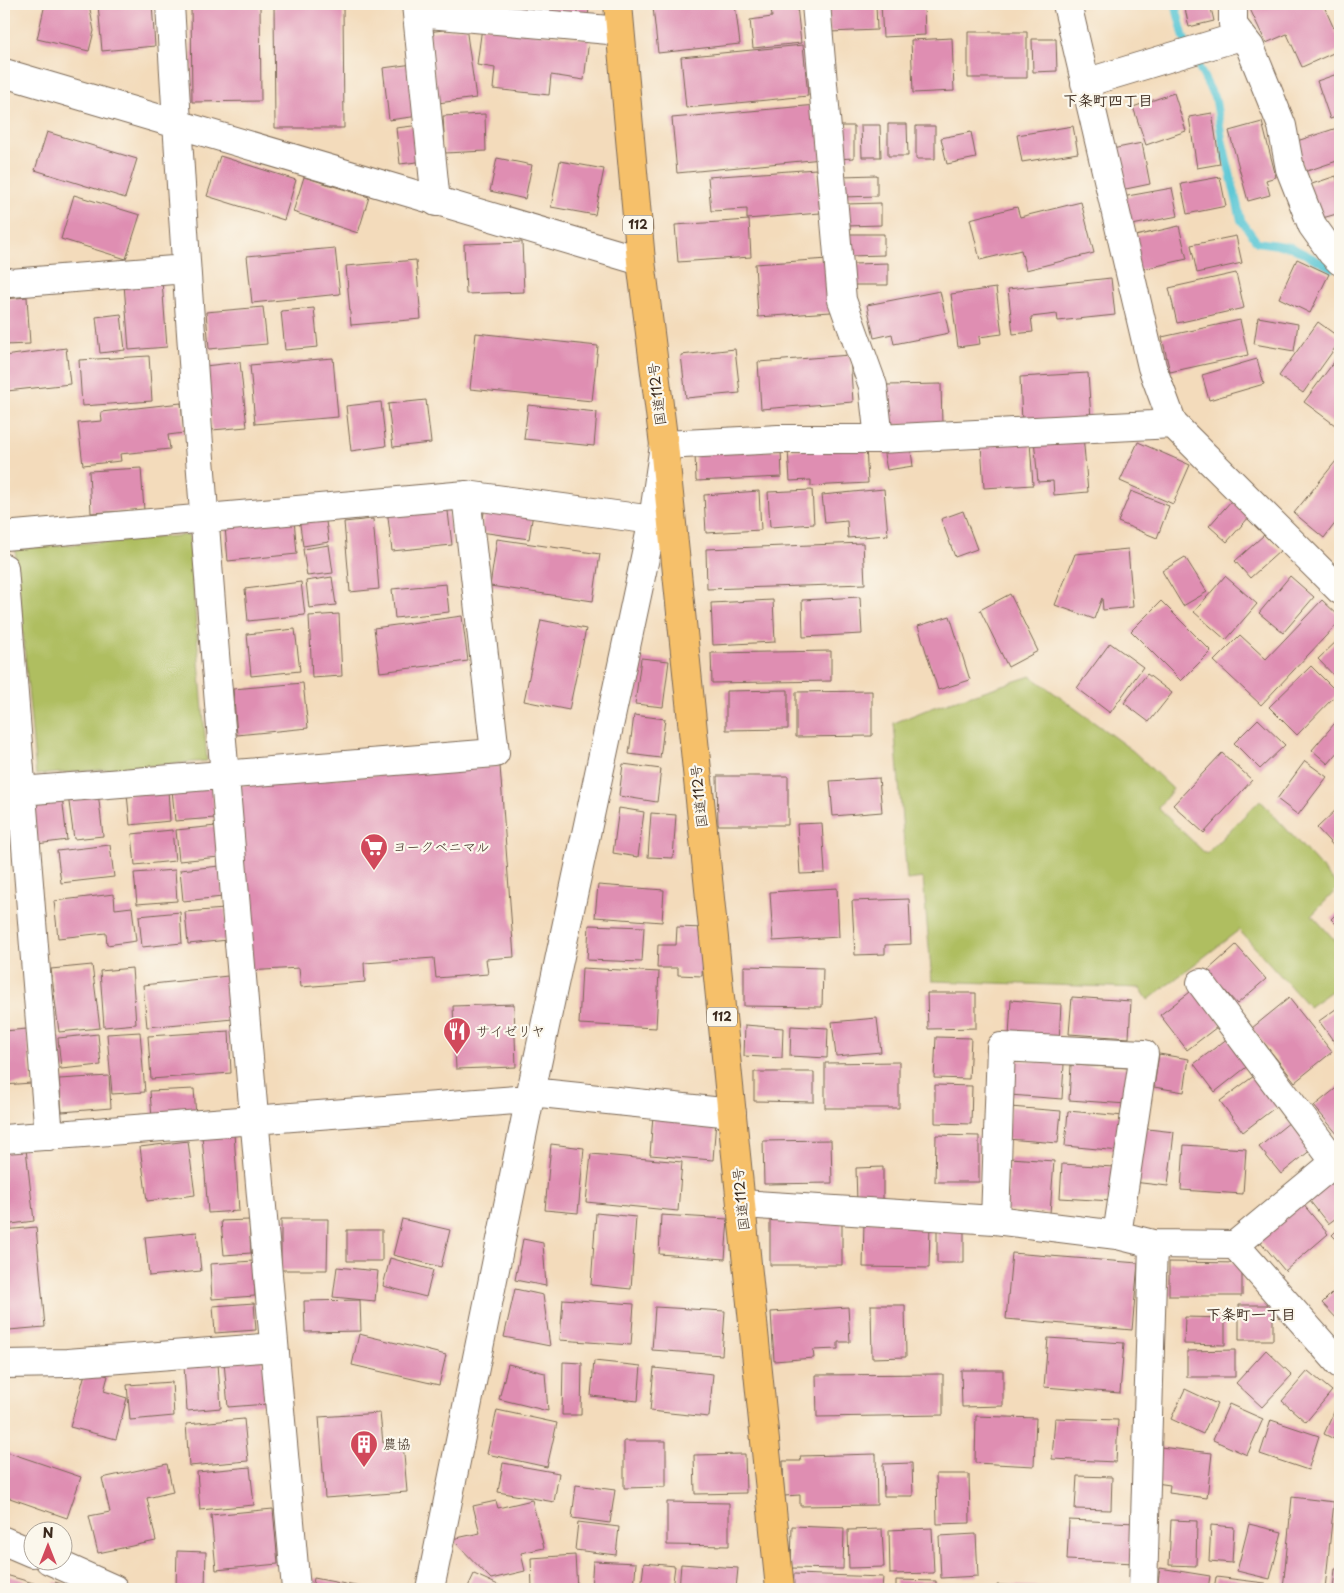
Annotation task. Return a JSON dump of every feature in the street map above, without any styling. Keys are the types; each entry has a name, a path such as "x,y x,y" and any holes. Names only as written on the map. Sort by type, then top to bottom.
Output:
{"highway":[{"name":"国道112号","path":"618,4 641,261 664,445 780,1589"}],"street":[{"path":"170,4 186,269 224,776 296,1589"},
{"path":"816,4 842,300 873,386 879,439"},
{"path":"1067,4 1152,367 1173,424 1340,590"},
{"path":"1233,4 1233,25 1250,47 1282,126 1290,169 1312,225 1340,261"},
{"path":"436,202 417,8 620,31"},
{"path":"1085,83 1241,36"},
{"path":"4,73 641,261"},
{"path":"4,282 186,269"},
{"path":"430,1589 530,1096 653,520 664,445 778,439 879,439 1173,424"},
{"path":"4,536 466,494 653,520"},
{"path":"21,791 495,753 466,494"},
{"path":"4,568 49,1136"},
{"path":"741,1204 995,1220 1117,1234 1153,1244 1235,1245 1338,1160 1201,983"},
{"path":"995,1220 1001,1047 1144,1054 1117,1234"},
{"path":"4,1139 255,1121 530,1096 732,1113"},
{"path":"1143,1589 1153,1244"},
{"path":"1235,1245 1340,1364"},
{"path":"4,1364 68,1363 274,1347"},
{"path":"4,1541 22,1549"},
{"path":"71,1570 114,1589"}],"green space":[{"path":"189,535 207,761 36,775 15,549"},
{"path":"1031,676 1133,751 1173,789 1158,808 1206,854 1260,800 1339,887 1312,915 1340,946 1340,985 1309,1007 1239,930 1148,1000 1140,988 932,981 923,878 907,880 894,723 931,708"}],"building":[{"path":"45,4 89,4 94,31 89,51 37,39"},
{"path":"98,4 152,4 155,46 102,51"},
{"path":"191,4 260,4 261,101 192,102"},
{"path":"274,4 343,4 344,128 275,128"},
{"path":"499,4 589,4 588,21 498,13"},
{"path":"680,4 735,4 740,44 658,53 653,7"},
{"path":"828,4 876,4 877,30 830,32"},
{"path":"881,4 924,4 925,35 883,37"},
{"path":"1184,4 1210,4 1214,21 1189,27"},
{"path":"1261,4 1323,4 1340,42 1340,50 1302,67 1287,34 1266,43 1250,9"},
{"path":"797,6 801,43 753,48 750,20 772,17 771,9"},
{"path":"466,27 476,98 438,103 428,32"},
{"path":"482,27 589,40 584,80 551,75 549,95 493,89 495,68 477,65"},
{"path":"968,32 1027,32 1027,78 968,78"},
{"path":"952,38 954,91 913,93 911,40"},
{"path":"1032,39 1056,39 1057,71 1033,72"},
{"path":"803,45 808,96 686,108 681,57"},
{"path":"413,64 419,116 389,120 383,68"},
{"path":"1340,73 1340,116 1330,119 1317,81"},
{"path":"1174,93 1186,131 1146,145 1133,107"},
{"path":"817,105 822,159 677,173 672,118"},
{"path":"1212,113 1220,164 1197,168 1189,117"},
{"path":"485,114 486,151 445,153 443,116"},
{"path":"1262,122 1276,177 1266,180 1270,195 1248,201 1229,131"},
{"path":"888,124 907,124 908,156 888,156"},
{"path":"421,125 425,161 400,164 396,128"},
{"path":"861,125 880,125 881,157 862,157"},
{"path":"835,126 854,126 854,158 835,159"},
{"path":"916,126 935,126 935,159 916,159"},
{"path":"1073,126 1078,153 1022,162 1017,135"},
{"path":"1340,127 1340,160 1304,172 1294,142"},
{"path":"47,132 137,159 125,198 35,170"},
{"path":"971,132 976,158 947,164 941,138"},
{"path":"1142,143 1150,184 1121,190 1112,149"},
{"path":"220,156 296,180 284,220 207,196"},
{"path":"497,158 532,165 525,199 490,191"},
{"path":"560,161 604,169 595,215 551,207"},
{"path":"816,169 820,213 747,219 747,209 711,211 708,177"},
{"path":"877,175 877,196 842,197 841,176"},
{"path":"1336,176 1340,190 1340,213 1319,219 1309,185"},
{"path":"304,177 369,197 358,233 293,212"},
{"path":"1220,177 1226,206 1187,214 1181,184"},
{"path":"1172,188 1178,216 1127,226 1122,197"},
{"path":"74,195 140,215 126,259 61,239"},
{"path":"1081,202 1094,253 1026,270 1021,250 980,260 970,219 1017,207 1020,217"},
{"path":"881,203 881,225 846,226 846,204"},
{"path":"749,220 751,257 678,262 675,225"},
{"path":"1179,226 1187,259 1139,270 1131,237"},
{"path":"849,234 884,234 884,255 849,256"},
{"path":"1236,236 1242,263 1197,273 1191,245"},
{"path":"522,242 524,292 466,294 464,244"},
{"path":"335,248 340,294 252,303 247,256"},
{"path":"828,259 831,312 758,317 755,264"},
{"path":"1297,259 1329,274 1310,313 1279,298"},
{"path":"416,260 421,319 351,325 346,266"},
{"path":"888,263 888,285 853,285 853,264"},
{"path":"1236,273 1244,308 1177,323 1169,288"},
{"path":"1111,278 1115,315 1058,321 1057,314 1031,317 1033,332 1013,334 1008,289"},
{"path":"162,281 167,347 129,350 124,284"},
{"path":"996,288 1002,334 979,337 980,344 958,347 951,294"},
{"path":"940,291 949,333 894,344 892,334 874,338 867,305"},
{"path":"27,297 30,344 4,345 4,299"},
{"path":"263,307 267,344 209,349 206,312"},
{"path":"314,308 318,347 285,350 281,311"},
{"path":"121,314 125,350 100,353 96,317"},
{"path":"1258,317 1298,324 1294,351 1254,344"},
{"path":"1240,320 1248,355 1170,372 1162,337"},
{"path":"1318,322 1340,338 1340,341 1303,393 1279,376"},
{"path":"476,333 598,346 592,401 470,389"},
{"path":"66,348 70,384 7,391 4,356"},
{"path":"735,349 740,393 686,398 681,355"},
{"path":"1340,354 1340,426 1339,428 1304,402"},
{"path":"850,355 853,402 761,409 758,362"},
{"path":"149,356 152,401 82,406 79,360"},
{"path":"333,358 338,417 255,424 250,365"},
{"path":"1257,359 1264,384 1209,400 1202,375"},
{"path":"240,362 247,427 212,430 205,366"},
{"path":"1088,373 1091,419 1022,422 1020,377"},
{"path":"941,384 942,424 888,425 887,385"},
{"path":"426,400 431,443 393,447 388,404"},
{"path":"381,402 386,446 351,451 346,406"},
{"path":"181,403 184,433 168,435 170,449 120,454 121,461 83,465 78,423 102,421 101,412"},
{"path":"528,405 597,412 594,446 524,439"},
{"path":"1083,435 1088,492 1054,495 1053,481 1038,482 1034,439"},
{"path":"1030,442 1033,485 984,488 981,445"},
{"path":"1138,442 1190,465 1173,504 1120,481"},
{"path":"910,444 913,466 887,470 883,449"},
{"path":"866,446 868,483 811,486 811,480 790,481 788,450"},
{"path":"781,450 782,477 696,481 695,453"},
{"path":"1340,456 1340,517 1324,538 1294,513"},
{"path":"141,468 144,510 91,513 89,471"},
{"path":"884,489 888,535 848,538 847,521 825,523 822,495"},
{"path":"812,490 814,524 770,527 768,492"},
{"path":"759,491 761,530 706,533 704,495"},
{"path":"1131,491 1169,506 1157,538 1118,522"},
{"path":"1232,500 1250,516 1227,542 1209,526"},
{"path":"447,503 452,545 392,551 387,509"},
{"path":"485,506 533,513 529,539 481,532"},
{"path":"963,511 977,549 955,557 941,519"},
{"path":"325,515 329,542 303,546 299,518"},
{"path":"294,519 297,554 228,561 225,527"},
{"path":"373,519 379,589 350,592 344,522"},
{"path":"1264,535 1280,551 1250,578 1235,561"},
{"path":"497,539 600,554 593,601 490,586"},
{"path":"863,543 865,584 707,589 706,549"},
{"path":"329,545 333,573 307,576 303,549"},
{"path":"1128,549 1133,607 1103,610 1102,598 1094,619 1055,605 1075,554"},
{"path":"1185,557 1207,592 1183,606 1162,571"},
{"path":"1225,576 1257,604 1226,640 1194,612"},
{"path":"1290,576 1314,597 1283,633 1259,613"},
{"path":"332,577 336,605 309,608 306,581"},
{"path":"301,582 305,615 248,621 245,589"},
{"path":"446,584 449,612 395,618 392,589"},
{"path":"1010,594 1038,651 1008,667 980,610"},
{"path":"860,597 862,634 803,637 802,600"},
{"path":"773,600 775,642 713,645 711,603"},
{"path":"1322,600 1340,617 1340,621 1261,705 1214,661 1240,635 1266,659"},
{"path":"1161,601 1211,651 1181,681 1131,631"},
{"path":"339,614 342,676 312,678 309,616"},
{"path":"462,616 468,661 380,672 374,628"},
{"path":"950,616 970,680 938,690 918,626"},
{"path":"541,620 586,629 569,710 524,701"},
{"path":"295,629 300,671 251,676 247,634"},
{"path":"1340,638 1340,682 1318,659"},
{"path":"1110,643 1143,667 1110,713 1077,688"},
{"path":"831,651 831,681 712,683 711,653"},
{"path":"641,658 669,661 663,707 635,704"},
{"path":"1311,666 1338,693 1297,735 1269,707"},
{"path":"1147,674 1172,693 1149,722 1124,703"},
{"path":"303,683 308,728 237,735 233,689"},
{"path":"788,690 788,729 726,730 726,691"},
{"path":"872,691 872,736 796,737 796,692"},
{"path":"634,715 665,719 660,758 629,754"},
{"path":"1340,717 1340,750 1328,764 1312,750"},
{"path":"1258,719 1285,745 1260,769 1234,743"},
{"path":"1222,753 1252,780 1204,833 1173,805"},
{"path":"1305,761 1327,777 1298,815 1277,799"},
{"path":"623,764 661,769 657,802 619,796"},
{"name":"ヨークベニマル","path":"500,766 514,957 486,959 488,974 436,978 434,958 364,963 365,982 301,987 299,968 247,971 233,786"},
{"path":"717,776 788,776 788,825 718,825"},
{"path":"879,778 882,812 833,816 830,781"},
{"path":"212,786 215,818 175,821 172,790"},
{"path":"168,790 170,821 130,825 127,794"},
{"path":"98,792 103,836 74,839 68,795"},
{"path":"62,796 67,840 37,844 31,799"},
{"path":"619,808 644,812 638,857 613,853"},
{"path":"1338,808 1340,810 1340,853 1317,828"},
{"path":"651,813 676,815 673,858 648,857"},
{"path":"822,823 825,873 800,874 797,824"},
{"path":"216,826 219,857 179,861 176,830"},
{"path":"172,830 175,861 135,865 132,834"},
{"path":"110,845 114,877 61,883 57,851"},
{"path":"220,866 223,897 183,901 180,870"},
{"path":"175,870 177,901 137,904 134,873"},
{"path":"598,885 664,890 662,922 595,917"},
{"path":"837,888 839,937 773,941 770,892"},
{"path":"114,894 115,909 132,907 136,941 107,945 106,933 58,938 54,901"},
{"path":"909,899 911,944 885,945 885,954 855,955 852,901"},
{"path":"225,909 228,940 188,944 185,912"},
{"path":"1340,910 1340,928 1331,919"},
{"path":"180,912 182,943 142,947 139,916"},
{"path":"589,925 644,927 642,962 587,960"},
{"path":"677,927 704,928 702,976 678,975 678,968 657,968 658,945 676,945"},
{"path":"1236,945 1266,979 1237,1004 1207,971"},
{"path":"92,965 100,1028 59,1032 51,969"},
{"path":"744,966 823,968 822,1007 744,1006"},
{"path":"132,968 136,1024 104,1027 100,971"},
{"path":"582,968 659,972 656,1028 579,1024"},
{"path":"228,976 233,1019 147,1027 143,985"},
{"path":"1194,989 1221,1024 1187,1050 1160,1015"},
{"path":"927,993 976,993 976,1028 928,1029"},
{"path":"1072,997 1131,1001 1129,1038 1069,1034"},
{"path":"1289,998 1332,1052 1295,1082 1252,1028"},
{"path":"1011,1000 1061,1004 1059,1041 1009,1038"},
{"path":"514,1004 516,1067 456,1069 453,1006"},
{"path":"1340,1006 1340,1050 1319,1021"},
{"path":"877,1018 881,1052 836,1056 832,1022"},
{"path":"745,1025 783,1028 782,1058 744,1056"},
{"path":"791,1026 828,1028 827,1058 790,1056"},
{"path":"27,1029 31,1083 4,1085 4,1031"},
{"path":"229,1031 231,1073 151,1079 148,1036"},
{"path":"140,1032 145,1092 112,1094 107,1034"},
{"path":"98,1034 101,1065 61,1069 58,1038"},
{"path":"936,1037 971,1038 969,1079 934,1078"},
{"path":"1228,1038 1249,1065 1215,1092 1194,1064"},
{"path":"1159,1054 1189,1059 1184,1092 1154,1087"},
{"path":"1012,1060 1064,1064 1062,1099 1010,1095"},
{"path":"899,1062 899,1108 825,1108 825,1063"},
{"path":"1071,1065 1129,1068 1127,1104 1069,1100"},
{"path":"754,1072 814,1072 814,1102 754,1101"},
{"path":"1258,1073 1281,1103 1243,1132 1220,1101"},
{"path":"109,1076 111,1108 62,1112 59,1079"},
{"path":"935,1085 972,1086 971,1124 935,1123"},
{"path":"1340,1085 1340,1133 1338,1135 1314,1106"},
{"path":"194,1089 196,1116 152,1119 150,1091"},
{"path":"1010,1107 1061,1111 1058,1143 1007,1139"},
{"path":"1068,1111 1124,1116 1120,1151 1065,1146"},
{"path":"653,1115 716,1120 713,1160 650,1155"},
{"path":"1290,1122 1312,1149 1281,1174 1259,1147"},
{"path":"1139,1128 1174,1132 1168,1186 1133,1182"},
{"path":"234,1133 239,1211 208,1213 202,1135"},
{"path":"936,1135 979,1136 979,1182 935,1182"},
{"path":"831,1140 832,1183 764,1184 763,1141"},
{"path":"188,1141 195,1195 147,1201 140,1147"},
{"path":"551,1144 584,1148 578,1213 545,1210"},
{"path":"1184,1145 1246,1149 1243,1194 1181,1190"},
{"path":"26,1149 34,1221 4,1225 4,1152"},
{"path":"591,1154 682,1162 678,1211 586,1202"},
{"path":"1010,1158 1054,1161 1050,1213 1006,1210"},
{"path":"1062,1164 1114,1167 1112,1201 1060,1198"},
{"path":"883,1167 883,1203 857,1203 856,1168"},
{"path":"1328,1178 1340,1193 1340,1215 1328,1224 1306,1196"},
{"path":"1302,1203 1328,1234 1285,1271 1259,1240"},
{"path":"596,1213 636,1217 631,1289 591,1285"},
{"path":"661,1215 728,1219 725,1259 659,1254"},
{"path":"281,1219 328,1219 327,1270 281,1270"},
{"path":"402,1219 450,1230 441,1267 393,1255"},
{"path":"770,1219 842,1219 842,1265 770,1265"},
{"path":"249,1220 251,1253 224,1255 221,1221"},
{"path":"864,1221 930,1223 929,1268 863,1267"},
{"path":"937,1226 964,1227 964,1263 937,1263"},
{"path":"36,1227 45,1327 9,1330 4,1275 4,1230"},
{"path":"1340,1227 1340,1243 1332,1235"},
{"path":"347,1230 382,1230 382,1261 347,1261"},
{"path":"197,1232 201,1271 149,1276 145,1237"},
{"path":"523,1239 543,1243 546,1286 515,1280"},
{"path":"1012,1253 1138,1263 1132,1330 1006,1319"},
{"path":"390,1258 433,1270 426,1297 383,1286"},
{"path":"253,1261 255,1296 212,1299 210,1264"},
{"path":"1169,1262 1242,1263 1242,1296 1169,1296"},
{"path":"337,1267 378,1271 375,1301 333,1297"},
{"path":"1340,1285 1340,1322 1322,1303"},
{"path":"515,1289 543,1295 550,1346 504,1337"},
{"path":"563,1299 634,1304 631,1345 560,1340"},
{"path":"360,1300 361,1331 305,1332 304,1301"},
{"path":"254,1303 256,1330 215,1333 213,1306"},
{"path":"871,1305 905,1305 906,1357 872,1358"},
{"path":"1239,1305 1273,1305 1273,1340 1239,1340"},
{"path":"655,1307 725,1311 722,1355 652,1350"},
{"path":"848,1307 850,1342 838,1342 838,1349 813,1350 814,1358 774,1361 771,1312"},
{"path":"1185,1317 1225,1318 1225,1345 1184,1344"},
{"path":"359,1334 446,1355 439,1385 352,1365"},
{"path":"1048,1338 1124,1343 1120,1393 1044,1387"},
{"path":"1235,1350 1235,1377 1187,1377 1187,1351"},
{"path":"1266,1350 1292,1375 1262,1407 1236,1383"},
{"path":"263,1359 267,1404 228,1407 224,1362"},
{"path":"594,1361 641,1366 638,1401 591,1396"},
{"path":"563,1362 582,1363 581,1415 562,1415"},
{"path":"218,1363 221,1408 187,1411 184,1366"},
{"path":"508,1364 545,1373 548,1411 499,1399"},
{"path":"654,1368 713,1374 709,1417 650,1411"},
{"path":"86,1370 108,1376 104,1391 127,1398 116,1439 70,1427"},
{"path":"961,1370 1003,1370 1003,1406 962,1407"},
{"path":"1308,1371 1332,1391 1306,1422 1282,1401"},
{"path":"943,1374 943,1415 817,1417 816,1375"},
{"path":"172,1382 174,1416 130,1420 127,1385"},
{"path":"1185,1389 1217,1404 1203,1434 1171,1419"},
{"path":"1340,1399 1340,1442 1324,1434"},
{"path":"1229,1404 1263,1419 1247,1455 1213,1440"},
{"path":"497,1410 557,1423 547,1467 487,1454"},
{"name":"農協","path":"380,1413 383,1443 403,1442 407,1492 325,1498 319,1417"},
{"path":"976,1416 1036,1418 1034,1466 975,1463"},
{"path":"1055,1418 1118,1420 1116,1462 1052,1459"},
{"path":"244,1419 248,1461 189,1466 186,1424"},
{"path":"1271,1420 1319,1436 1308,1470 1260,1454"},
{"path":"624,1441 666,1441 666,1487 624,1488"},
{"path":"1160,1447 1212,1453 1207,1498 1169,1493 1170,1485 1156,1483"},
{"path":"4,1451 81,1477 67,1518 4,1496"},
{"path":"745,1454 746,1493 695,1494 694,1455"},
{"path":"876,1454 877,1505 800,1506 800,1495 784,1496 783,1461 801,1461 800,1456"},
{"path":"503,1463 559,1473 554,1502 498,1492"},
{"path":"912,1463 913,1496 884,1496 883,1464"},
{"path":"167,1464 173,1492 147,1498 156,1541 98,1553 89,1516 110,1512 102,1478"},
{"path":"250,1467 254,1505 200,1510 197,1472"},
{"path":"936,1474 969,1474 970,1523 937,1524"},
{"path":"1077,1476 1112,1477 1111,1510 1075,1509"},
{"path":"576,1485 615,1490 610,1523 572,1518"},
{"path":"1292,1497 1334,1502 1325,1589 1283,1589"},
{"path":"532,1500 544,1548 521,1553 525,1571 491,1579 452,1539 480,1533 473,1506 496,1501 498,1508"},
{"path":"667,1502 729,1503 729,1546 667,1545"},
{"path":"273,1509 278,1564 216,1570 211,1515"},
{"path":"1069,1520 1136,1523 1135,1563 1067,1560"},
{"path":"1171,1520 1197,1521 1196,1566 1169,1565"},
{"path":"578,1522 619,1527 616,1555 575,1550"},
{"path":"1249,1524 1282,1532 1270,1579 1237,1571"},
{"path":"1211,1525 1234,1527 1232,1563 1209,1561"},
{"path":"792,1526 844,1528 843,1569 791,1568"},
{"path":"932,1528 934,1573 890,1574 889,1530"},
{"path":"882,1529 884,1567 849,1568 848,1530"},
{"path":"976,1534 978,1576 941,1578 939,1536"},
{"path":"177,1551 206,1552 205,1587 176,1587"},
{"path":"575,1555 577,1589 532,1589 531,1558"},
{"path":"593,1561 636,1563 634,1589 591,1589"},
{"path":"644,1563 675,1566 672,1589 641,1589"},
{"path":"681,1564 738,1568 736,1589 679,1589"},
{"path":"1160,1568 1210,1576 1208,1589 1157,1589"},
{"path":"1335,1569 1340,1569 1340,1589 1333,1589"},
{"path":"474,1574 507,1589 467,1589"},
{"path":"794,1574 883,1577 882,1589 793,1589"},
{"path":"6,1575 40,1585 39,1589 4,1589"},
{"path":"1216,1577 1265,1583 1264,1589 1214,1589"},
{"path":"314,1578 366,1588 366,1589 312,1589"},
{"path":"896,1580 936,1581 936,1589 896,1589"},
{"path":"55,1582 79,1589 53,1589"},
{"path":"997,1585 1049,1587 1049,1589 997,1589"},
{"path":"945,1586 984,1587 984,1589 945,1589"}],"waterway":[{"path":"1175,4 1184,38 1216,101 1222,139 1241,220 1257,242 1291,247 1332,268"}],"place":[{"name":"ヨークベニマル","path":"374,871"},
{"name":"サイゼリヤ","path":"457,1055"},
{"name":"農協","path":"364,1468"}],"district":[{"name":"下条町四丁目","path":"1108,101"},
{"name":"下条町一丁目","path":"1251,1315"}]}
